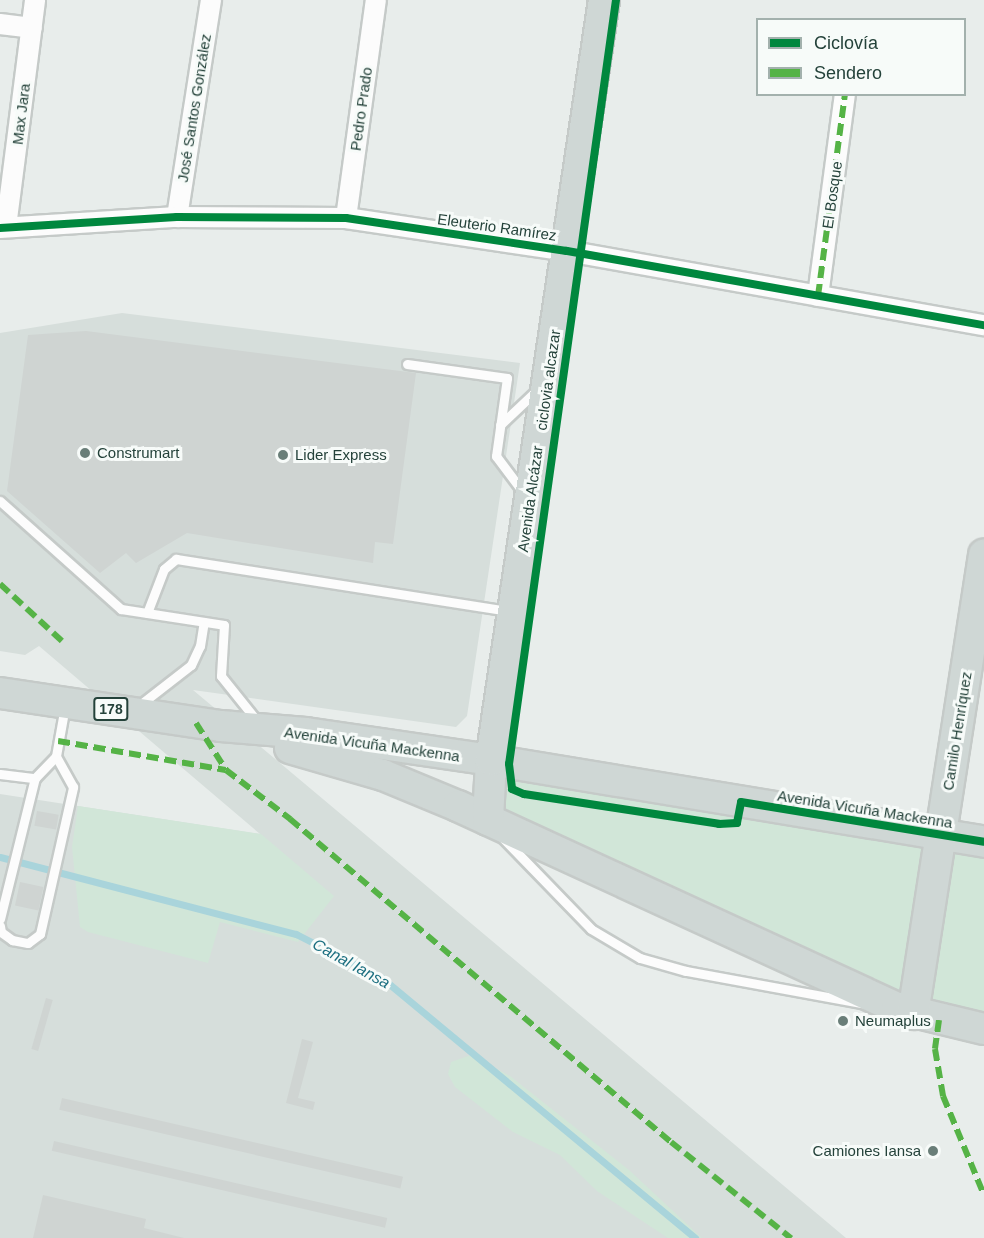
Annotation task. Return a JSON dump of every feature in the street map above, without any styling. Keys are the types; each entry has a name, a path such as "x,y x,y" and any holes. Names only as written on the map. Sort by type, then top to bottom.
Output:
{"main road":[{"name":"Avenida Alcázar","path":"488,820 491,760 604,0"},
{"name":"Camilo Henríquez","path":"913,1014 984,554"},
{"name":"Avenida Vicuña Mackenna","path":"0,693 221,726 491,760 984,842"},
{"name":"Avenida Vicuña Mackenna","path":"221,726 383,775 488,820 913,1014 984,1029"}],"street":[{"name":"Max Jara","path":"3,228 36,0"},
{"name":"José Santos González","path":"177,217 211,0"},
{"name":"Pedro Prado","path":"346,218 376,0"},
{"path":"0,24 32,28"},
{"name":"El Bosque","path":"818,296 845,96"},
{"name":"Eleuterio Ramírez","path":"3,228 177,217 346,218 567,251 984,325"}],"lane":[{"path":"406,364 507,378 496,456 530,501"},
{"path":"500,425 548,381"},
{"path":"0,501 117,606 147,614 224,625 221,676 264,730"},
{"path":"147,614 164,569 176,559 513,612"},
{"path":"130,712 191,665 200,646 204,622"},
{"path":"0,919 35,778 56,756 66,703"},
{"path":"0,926 12,940 28,943 40,934 73,787 56,756"},
{"path":"0,774 35,778"},
{"name":"Avenida Vicuña Mackenna","path":"488,820 591,929 640,958 686,971 847,1003 877,997"}],"shaded area":[{"path":"122,313 520,363 467,716 456,727 193,690 846,1238 0,1238 0,794 260,834 39,646 25,655 0,651 0,333"}],"green space":[{"path":"503,773 984,851 984,1020 910,1003 502,819"},
{"path":"78,806 261,834 334,896 298,942 220,922 208,963 88,932 80,927 72,847"},
{"path":"471,1055 510,1076 629,1170 702,1238 668,1238 597,1191 560,1155 513,1132 455,1087 448,1074 451,1062"}],"building":[{"path":"86,331 416,373 393,544 375,542 373,563 187,533 136,563 126,553 100,573 7,491 28,335"},
{"path":"37,811 59,815 56,830 34,826"},
{"path":"20,882 43,887 38,910 15,905"},
{"path":"46,998 53,1000 38,1051 31,1049"},
{"path":"302,1039 313,1042 298,1098 315,1102 313,1110 286,1103"},
{"path":"62,1098 403,1177 400,1188 59,1110"},
{"path":"54,1141 387,1218 385,1228 52,1151"},
{"path":"43,1195 146,1219 144,1228 184,1238 33,1238"}],"waterway":[{"name":"Canal Iansa","path":"0,857 296,934 382,978 695,1238"}],"marked path":[{"path":"818,296 845,96"},
{"path":"0,584 63,642"},
{"path":"196,723 226,770 290,819 671,1142 791,1238"},
{"path":"58,741 226,770"},
{"path":"939,1020 935,1049 943,1096 984,1195"}],"cycle path":[{"name":"ciclovia alcazar","path":"616,0 509,764 512,789 524,794 719,824 737,823 741,802 984,842"},
{"path":"0,228 177,217 346,218 567,251 984,325"}],"place":[{"name":"Construmart","path":"85,453"},
{"name":"Lider Express","path":"283,455"},
{"name":"Neumaplus","path":"843,1021"},
{"name":"Camiones Iansa","path":"933,1151"}]}
